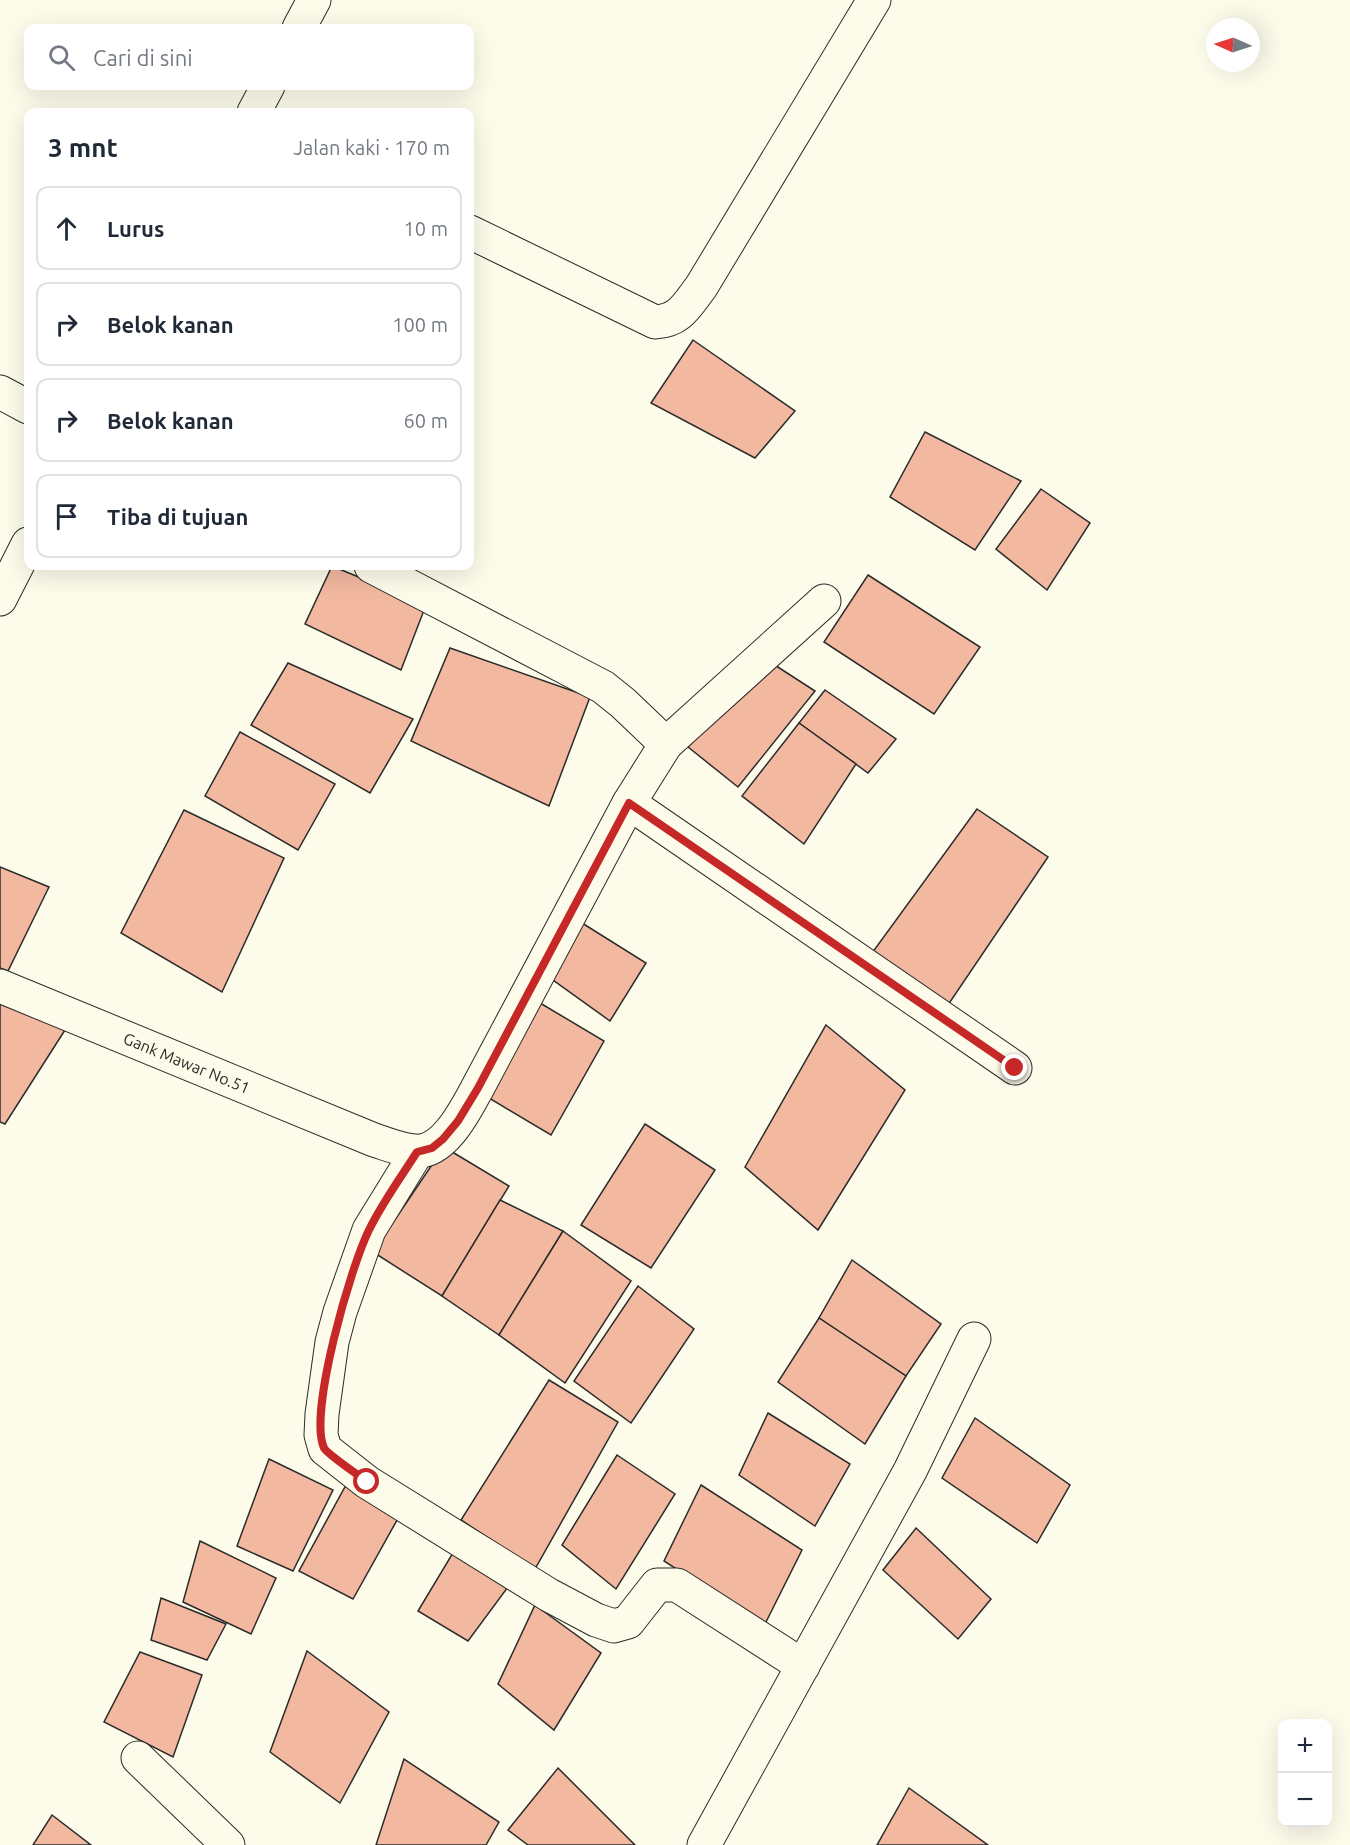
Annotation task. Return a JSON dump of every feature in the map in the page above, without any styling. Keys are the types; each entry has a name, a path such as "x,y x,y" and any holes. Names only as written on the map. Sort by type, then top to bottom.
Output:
{"main road":[{"path":"301,24 314,0"},
{"path":"474,234 655,322 676,318 701,287 874,0"},
{"path":"256,108 266,90"},
{"path":"0,392 24,405"},
{"path":"0,599 24,552"},
{"path":"379,570 603,687 666,744"},
{"path":"802,1666 677,1585 657,1585 628,1622 614,1626 596,1620 539,1588 367,1482 325,1449 321,1435 332,1342 340,1312 369,1230 417,1152 432,1148 458,1121 478,1088 629,803 666,744 824,601"},
{"path":"629,803 1015,1068"},
{"name":"Gank Mawar No.51","path":"0,986 374,1140 417,1152"},
{"path":"704,1845 910,1471 974,1338"},
{"path":"138,1758 228,1845"}],"building":[{"path":"693,340 795,411 755,458 651,403"},
{"path":"925,432 1021,481 975,550 890,497"},
{"path":"1041,489 1090,523 1047,590 996,549"},
{"path":"330,570 342,570 426,605 401,670 305,624"},
{"path":"868,575 980,647 934,714 824,642"},
{"path":"450,648 590,697 549,806 411,741"},
{"path":"767,660 815,691 738,787 688,747"},
{"path":"288,663 413,719 370,793 251,725"},
{"path":"825,690 896,739 868,773 799,723"},
{"path":"799,723 856,764 804,844 742,796"},
{"path":"240,732 335,784 298,850 205,796"},
{"path":"977,809 1048,857 948,1005 872,953"},
{"path":"184,810 284,858 222,992 121,933"},
{"path":"0,867 49,887 8,971 0,968"},
{"path":"582,923 646,963 610,1021 546,975"},
{"path":"535,1000 604,1041 551,1135 484,1095"},
{"path":"0,1001 65,1030 5,1124 0,1122"},
{"path":"826,1025 905,1090 818,1230 745,1167"},
{"path":"645,1124 715,1170 651,1268 581,1225"},
{"path":"444,1147 509,1186 442,1296 373,1252"},
{"path":"500,1200 563,1231 499,1335 442,1296"},
{"path":"563,1231 631,1281 565,1383 499,1335"},
{"path":"852,1260 941,1324 906,1376 819,1318"},
{"path":"638,1286 694,1329 631,1423 574,1381"},
{"path":"819,1318 906,1376 865,1444 778,1382"},
{"path":"549,1380 618,1422 535,1569 461,1520"},
{"path":"768,1413 850,1464 815,1526 739,1475"},
{"path":"975,1418 1070,1485 1037,1543 942,1478"},
{"path":"617,1455 675,1494 616,1589 562,1545"},
{"path":"269,1459 333,1490 293,1571 237,1546"},
{"path":"346,1485 401,1513 353,1599 299,1571"},
{"path":"701,1485 802,1550 764,1626 664,1561"},
{"path":"916,1528 991,1599 958,1639 883,1570"},
{"path":"200,1541 276,1578 251,1634 183,1602"},
{"path":"457,1546 508,1587 468,1641 418,1611"},
{"path":"161,1598 226,1624 207,1660 151,1640"},
{"path":"535,1605 601,1653 554,1730 498,1684"},
{"path":"307,1651 389,1712 340,1803 270,1752"},
{"path":"140,1652 202,1675 173,1757 104,1722"},
{"path":"404,1759 499,1822 486,1845 376,1845"},
{"path":"558,1768 635,1845 528,1845 508,1830"},
{"path":"909,1788 988,1845 877,1845"},
{"path":"52,1815 91,1845 33,1845"}],"route":[{"path":"367,1482 325,1449 321,1435 332,1342 340,1312 369,1230 417,1152 432,1148 458,1121 478,1088 629,803 1015,1068"}]}
